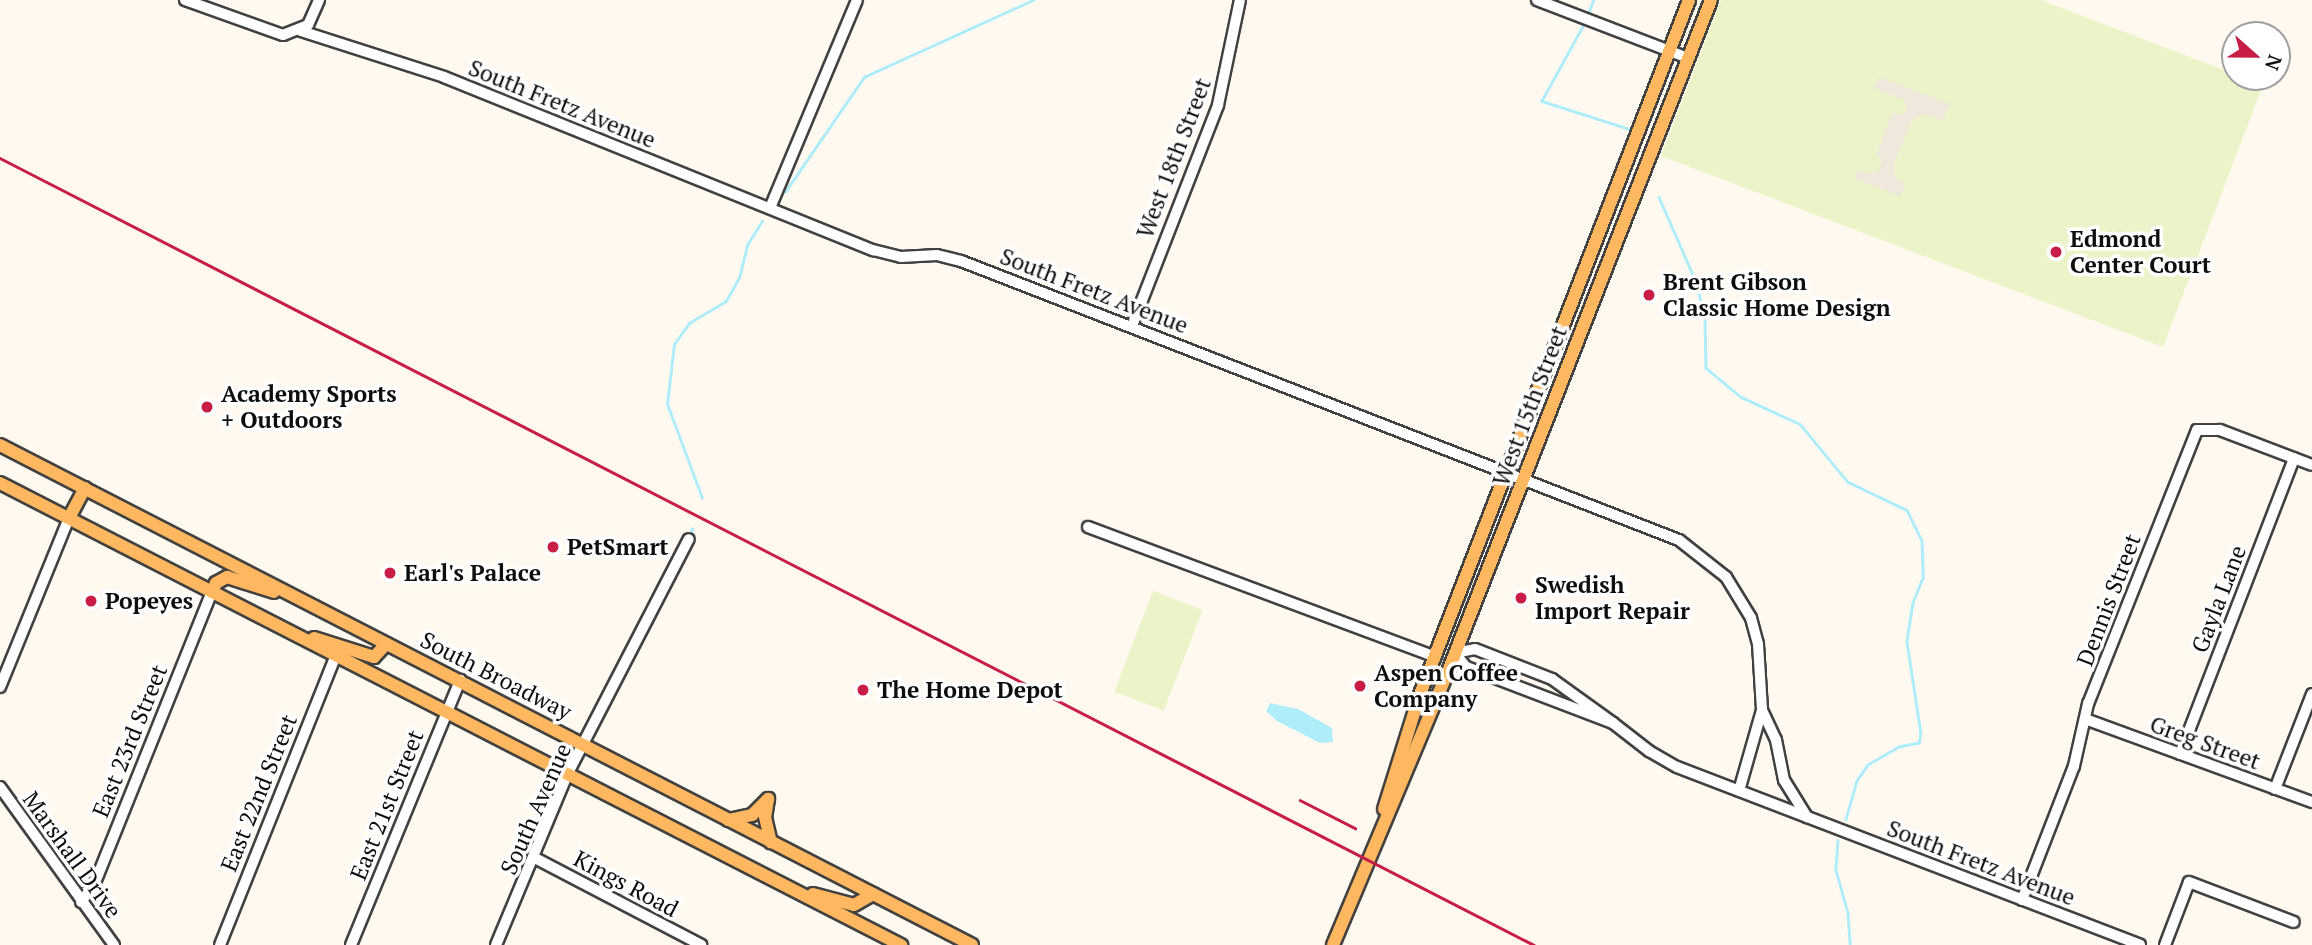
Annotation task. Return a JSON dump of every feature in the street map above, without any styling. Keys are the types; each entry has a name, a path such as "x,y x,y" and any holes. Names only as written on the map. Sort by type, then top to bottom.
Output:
{"main road":[{"name":"West 15th Street","path":"1381,823 1390,779 1435,657 1689,0"},
{"name":"West 15th Street","path":"1333,945 1381,823 1455,653 1711,0"},
{"name":"South Broadway","path":"0,445 972,945"},
{"path":"0,484 901,945"},
{"path":"69,518 85,488"},
{"path":"212,592 216,583 227,577 295,597"},
{"path":"288,631 374,657 386,643"},
{"path":"1435,657 1455,653"},
{"path":"728,820 752,815 768,799 765,817 771,842"},
{"path":"795,890 854,905 873,894"}],"street":[{"name":"South Fretz Avenue","path":"185,0 275,34 301,31 444,77 888,255 961,261 1679,540 1715,565 1751,618 1758,644 1762,710 1739,791"},
{"path":"301,31 319,0"},
{"path":"770,208 857,0"},
{"name":"West 18th Street","path":"1132,326 1218,105 1240,0"},
{"path":"1537,0 1688,58"},
{"name":"Dennis Street","path":"2022,900 2074,766 2085,719 2197,430 2220,430 2312,465"},
{"name":"Gayla Lane","path":"2180,754 2294,458"},
{"path":"0,687 69,518"},
{"path":"1088,527 1435,657"},
{"name":"South Avenue","path":"496,945 568,774 585,746 689,539"},
{"name":"East 23rd Street","path":"81,902 94,885 212,592"},
{"name":"South Fretz Avenue","path":"1613,723 1466,667 1455,653 1475,649 1552,679 1672,765 2140,945"},
{"name":"East 22nd Street","path":"220,945 336,655"},
{"name":"East 21st Street","path":"352,945 460,680"},
{"path":"2275,789 2312,694"},
{"name":"South Fretz Avenue","path":"1762,710 1776,740 1784,780 1808,817"},
{"name":"Greg Street","path":"2085,719 2312,802"},
{"name":"Marshall Drive","path":"0,788 114,945"},
{"name":"Kings Road","path":"533,857 701,945"},
{"path":"2165,945 2189,882 2294,922"}],"green space":[{"name":"Edmond Center Court","path":"1721,0 2041,0 2221,69 2221,91 2261,91 2163,347 1661,156"},
{"path":"1153,591 1202,610 1164,711 1114,692"}],"shaded area":[{"path":"1879,77 1950,104 1943,120 1924,114 1912,120 1893,167 1896,178 1906,185 1900,196 1854,178 1857,170 1866,174 1879,170 1883,159 1876,156 1892,113 1901,115 1907,108 1904,100 1874,88"}],"water":[{"path":"1270,703 1298,709 1332,728 1333,742 1320,743 1277,721 1266,711"}],"waterway":[{"path":"785,192 864,77 1033,0"},
{"path":"1587,16 1593,0"},
{"path":"1585,23 1542,101 1630,129"},
{"path":"1659,197 1697,284 1705,320 1706,368 1741,397 1800,424 1848,482 1907,510 1922,541 1923,578 1913,603 1907,642 1921,733 1919,743 1899,747 1868,765 1857,781 1846,819"},
{"path":"702,498 667,404 674,344 689,323 726,301 739,278 747,245 762,221"},
{"path":"689,536 692,529"},
{"path":"1838,840 1836,870 1848,913 1850,945"}],"railway":[{"path":"0,158 1534,945"},
{"path":"1300,800 1355,828"}],"place":[{"name":"Edmond Center Court","path":"2056,252"},
{"name":"Brent Gibson Classic Home Design","path":"1649,295"},
{"name":"Academy Sports + Outdoors","path":"207,407"},
{"name":"PetSmart","path":"553,547"},
{"name":"Earl's Palace","path":"390,573"},
{"name":"Swedish Import Repair","path":"1521,598"},
{"name":"Popeyes","path":"91,601"},
{"name":"Aspen Coffee Company","path":"1360,686"},
{"name":"The Home Depot","path":"863,690"}]}
